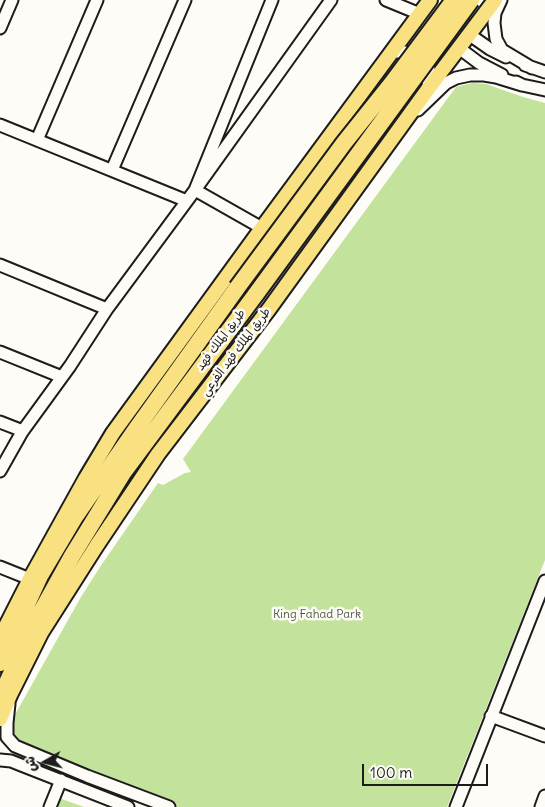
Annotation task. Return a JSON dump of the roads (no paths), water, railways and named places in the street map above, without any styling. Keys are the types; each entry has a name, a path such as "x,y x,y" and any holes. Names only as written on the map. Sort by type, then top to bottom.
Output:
{"highway":[{"name":"طريق الملك فهد","path":"0,663 40,576 75,517 237,288 344,142 392,83 454,0"},
{"name":"طريق الملك فهد","path":"5,696 31,630 72,556 123,473 471,0"},
{"path":"0,663 30,578 74,504 136,429"},
{"path":"41,633 123,473"}],"main road":[{"path":"0,638 30,578 113,434 420,14 431,0 470,34"},
{"name":"طريق الملك فهد الفرعي","path":"0,719 5,696 41,633 158,454 269,309 494,0"},
{"path":"420,14 458,48"}],"street":[{"path":"0,28 12,0"},
{"path":"37,140 97,0"},
{"path":"112,170 185,0"},
{"path":"195,190 272,0"},
{"path":"0,471 23,431 107,309 331,0"},
{"path":"386,0 420,14"},
{"path":"501,0 495,13 496,39 502,50 532,68"},
{"path":"470,34 490,49 545,72"},
{"path":"458,48 479,63 522,85"},
{"path":"392,52 405,52 420,59 429,69 428,89"},
{"path":"402,125 446,83 456,78 484,75 545,90"},
{"path":"0,125 187,201"},
{"path":"195,190 262,228"},
{"path":"0,265 107,309"},
{"path":"0,352 62,377"},
{"path":"0,422 23,431"},
{"path":"0,566 30,578"},
{"path":"456,807 545,580"},
{"path":"5,696 7,737 15,746 83,775 169,807"},
{"path":"491,716 545,736"},
{"path":"19,764 7,756 7,751 11,747 24,750"},
{"path":"0,760 11,761 128,807"},
{"path":"50,807 61,780"},
{"path":"541,807 545,796"}],"park label":[{"name":"King Fahad Park","path":"317,615"}]}
